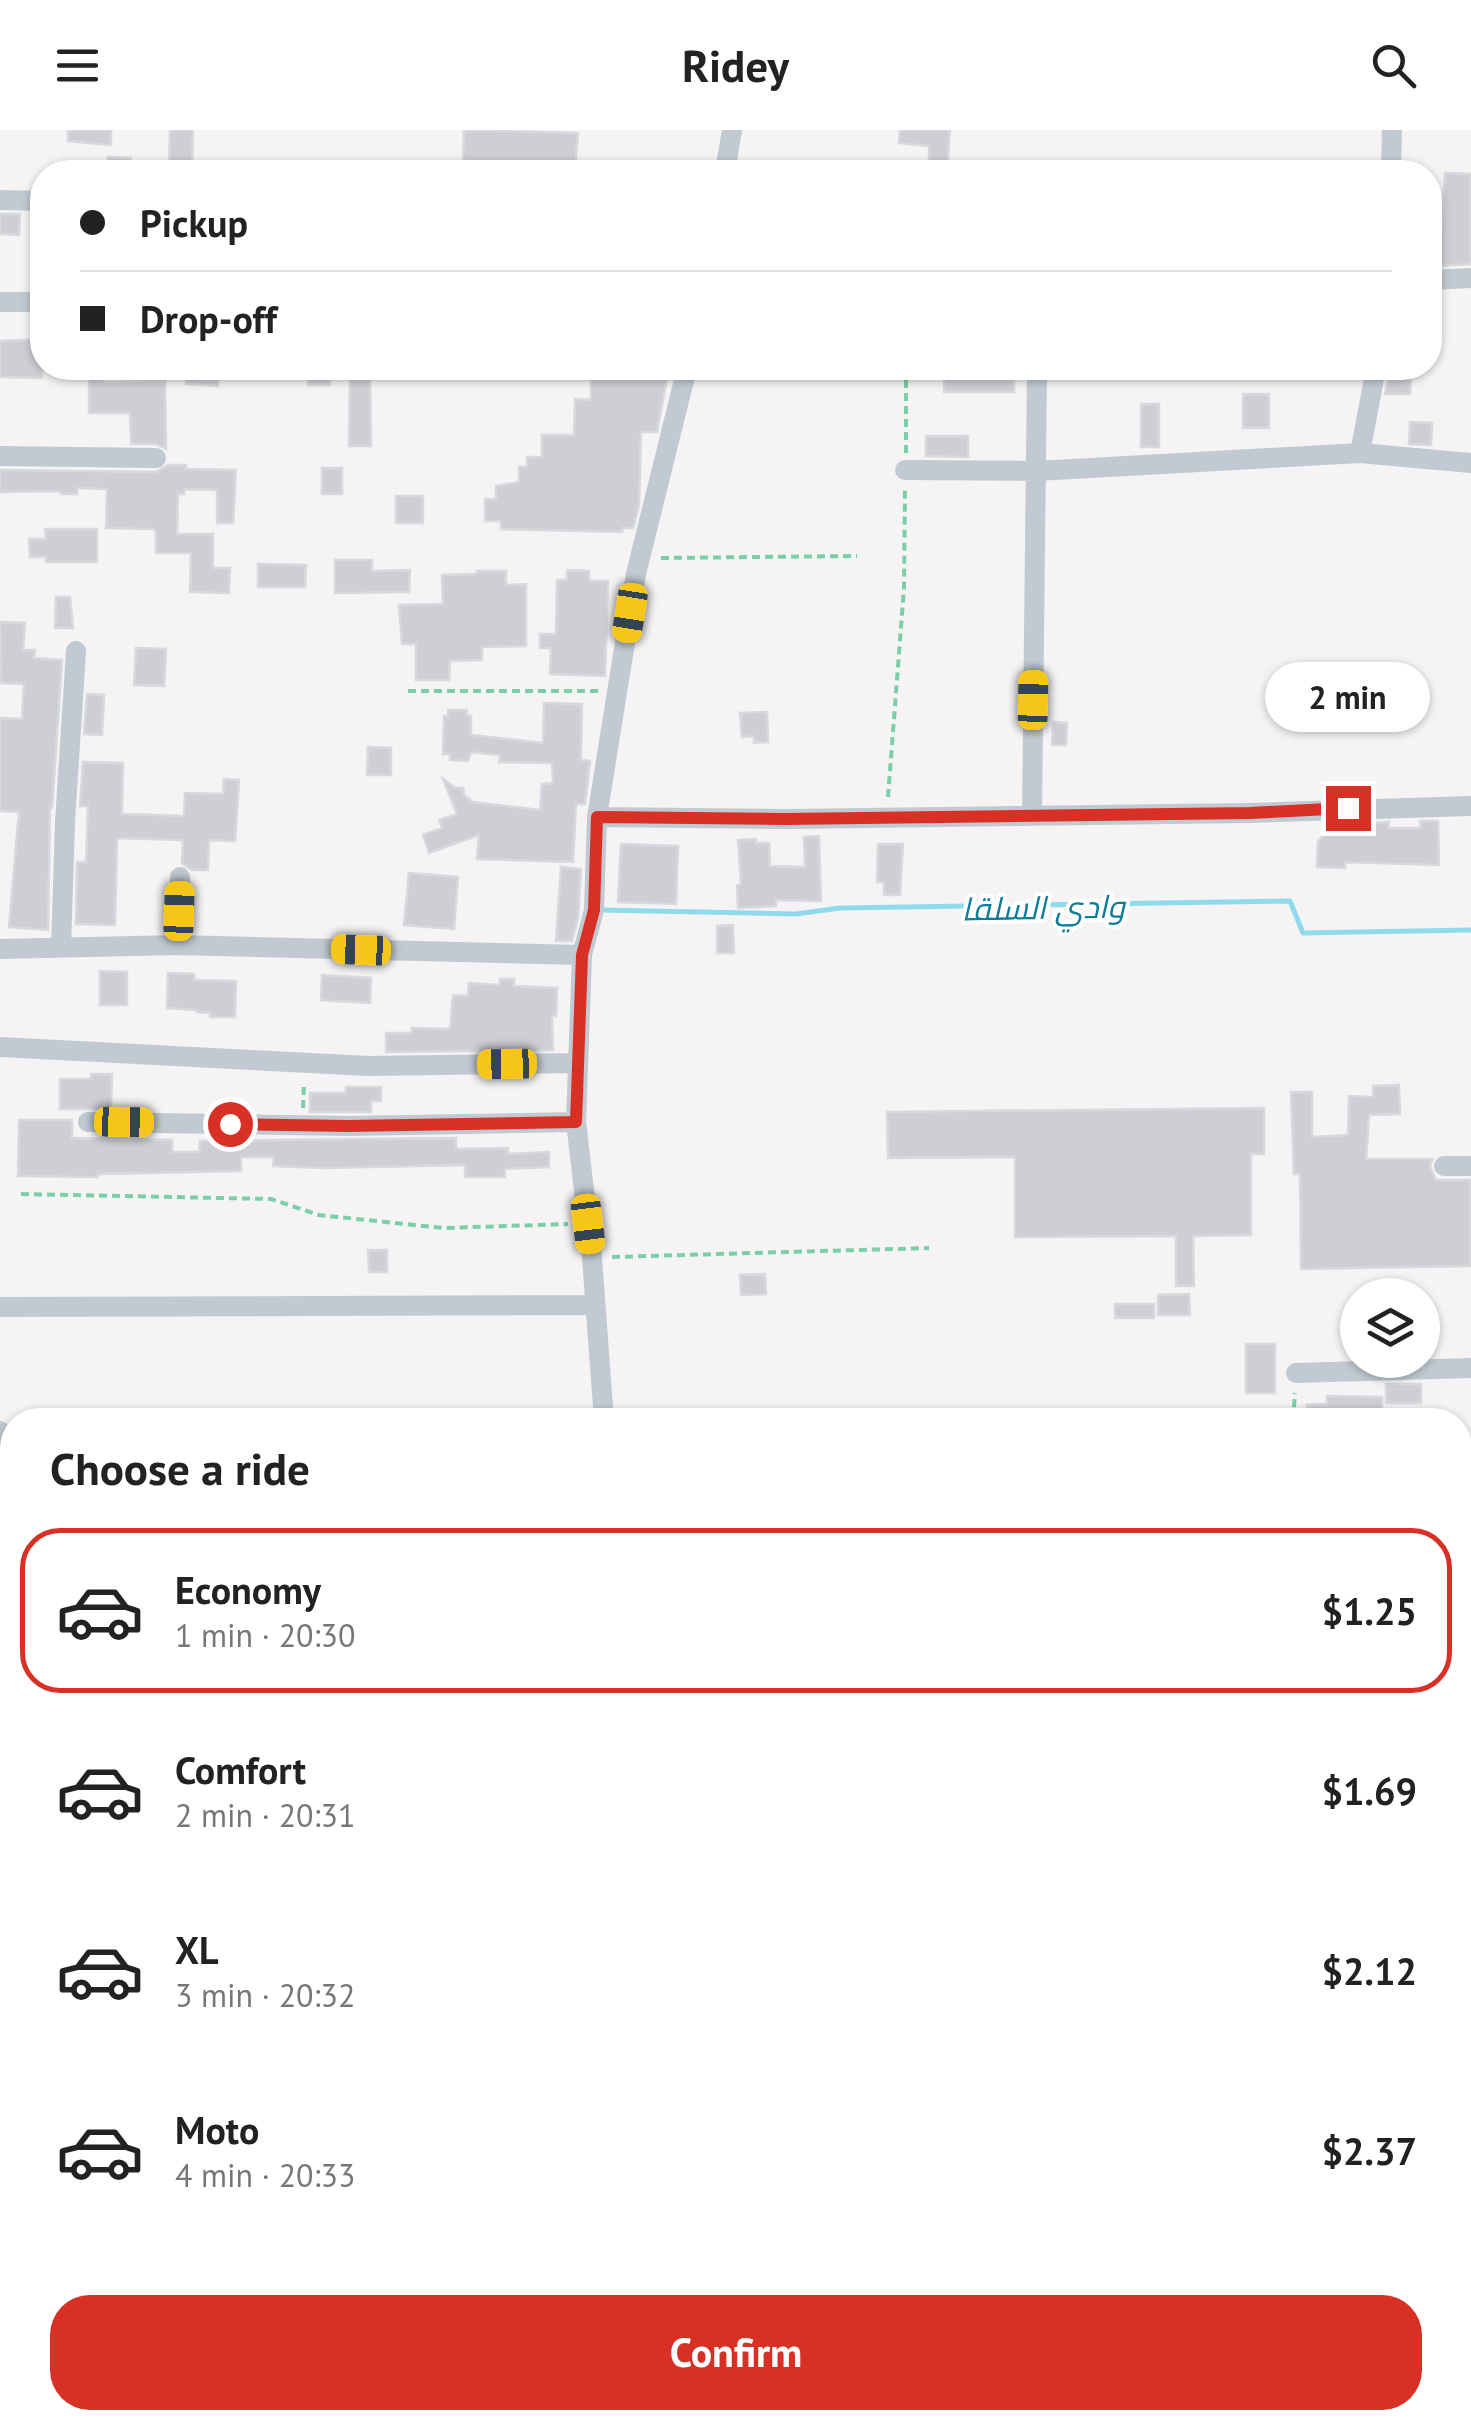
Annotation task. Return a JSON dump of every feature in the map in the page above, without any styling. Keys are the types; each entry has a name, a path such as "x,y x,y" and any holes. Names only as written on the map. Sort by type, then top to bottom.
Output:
{"street":[{"path":"727,160 732,130"},
{"path":"1391,160 1392,130"},
{"path":"0,200 30,201"},
{"path":"1442,279 1471,278"},
{"path":"0,302 30,302"},
{"path":"603,1408 592,1258 576,1122 582,955 594,910 601,745 618,691 641,558 684,380"},
{"path":"1032,815 1037,380"},
{"path":"1360,453 1374,380"},
{"path":"906,470 1036,471 1360,453 1471,464"},
{"path":"0,456 156,458"},
{"path":"61,948 64,822 76,651"},
{"path":"597,817 1250,813 1471,806"},
{"path":"178,945 180,877"},
{"path":"0,949 178,945 582,955"},
{"path":"0,1047 368,1066 577,1063"},
{"path":"88,1122 302,1126 576,1122"},
{"path":"1444,1166 1471,1166"},
{"path":"0,1307 595,1305"},
{"path":"1296,1373 1471,1368"}],"path":[{"path":"886,817 904,588 906,380"},
{"path":"641,558 857,556"},
{"path":"408,691 618,691"},
{"path":"302,1126 306,1063"},
{"path":"21,1194 271,1199 318,1214 443,1228 588,1224"},
{"path":"592,1258 929,1248"}],"building":[{"path":"68,130 111,130 111,145 68,141"},
{"path":"170,130 193,130 192,160 169,160"},
{"path":"464,130 578,133 576,160 463,160"},
{"path":"900,130 950,130 948,160 929,160 929,146 899,143"},
{"path":"1445,173 1471,174 1471,264 1442,266"},
{"path":"0,214 20,214 19,235 0,234"},
{"path":"30,340 30,378 0,377 0,341"},
{"path":"89,380 165,381 166,449 156,444 131,444 130,413 89,413"},
{"path":"186,380 218,380 218,386 186,384"},
{"path":"308,380 330,380 330,385 308,385"},
{"path":"350,380 370,380 371,446 349,446"},
{"path":"591,380 667,380 657,432 641,432 639,505 633,528 622,528 622,532 501,529 501,521 485,521 485,499 496,499 496,486 519,482 519,467 527,467 527,457 542,457 542,435 574,435 575,399 591,400"},
{"path":"944,380 1014,380 1014,392 944,392"},
{"path":"1388,380 1411,380 1410,394 1385,394"},
{"path":"1243,394 1269,394 1269,428 1243,428"},
{"path":"1141,404 1159,404 1159,447 1141,447"},
{"path":"1410,422 1432,423 1431,445 1409,444"},
{"path":"926,436 968,436 968,457 926,456"},
{"path":"168,465 236,470 233,523 217,523 217,490 185,489 184,494 178,494 177,534 213,534 213,568 230,568 229,593 190,592 191,553 156,553 153,529 106,528 107,489 77,488 77,494 0,492 0,470 156,472"},
{"path":"322,468 342,468 342,494 322,494"},
{"path":"396,496 423,496 423,523 396,523"},
{"path":"45,529 97,529 97,562 46,562 46,557 30,557 29,539 46,539"},
{"path":"335,560 372,560 372,571 410,570 409,592 335,593"},
{"path":"258,564 306,565 305,587 258,587"},
{"path":"567,570 589,571 589,581 608,581 605,676 550,674 551,648 540,648 540,634 556,634 557,580 567,580"},
{"path":"506,571 506,585 526,584 526,646 482,647 482,660 450,661 449,680 416,680 416,644 402,644 399,605 443,604 442,575"},
{"path":"56,597 70,597 73,628 55,628"},
{"path":"0,622 25,623 23,650 35,650 34,658 62,660 50,808 48,930 9,927 19,812 0,811 0,718 22,719 24,684 1,683"},
{"path":"136,648 166,649 164,686 134,685"},
{"path":"87,694 104,695 102,735 84,734"},
{"path":"544,703 582,704 581,760 590,761 585,804 576,804 573,862 477,859 479,835 429,853 423,835 442,828 439,820 457,814 443,779 463,788 464,795 473,802 540,810 542,784 553,783 552,763 499,762 500,755 471,752 468,761 450,760 450,754 443,754 444,716 448,716 448,710 467,710 467,716 471,716 471,735 543,743"},
{"path":"767,712 768,742 754,743 754,736 742,737 740,713"},
{"path":"1053,722 1067,723 1066,745 1052,745"},
{"path":"368,747 391,748 391,775 367,775"},
{"path":"83,762 123,763 122,814 184,816 185,793 223,794 224,779 239,780 235,841 209,840 208,870 192,870 182,863 183,840 117,838 115,925 76,924 77,862 86,862 88,806 80,806"},
{"path":"1420,821 1438,821 1439,865 1345,862 1345,868 1317,867 1318,842 1325,832 1352,831 1352,824 1389,822 1388,828 1421,828"},
{"path":"819,836 821,901 776,900 776,906 738,908 738,840 769,843 770,866 805,867 804,837"},
{"path":"621,844 678,846 676,904 618,902"},
{"path":"878,844 903,844 900,895 884,895 884,882 877,882"},
{"path":"561,867 581,869 578,918 572,941 556,941"},
{"path":"409,873 458,877 454,929 404,925"},
{"path":"733,925 734,953 717,953 717,926"},
{"path":"100,971 127,972 127,1005 100,1005"},
{"path":"168,973 194,974 194,980 236,981 235,1017 210,1017 210,1013 197,1010 167,1008"},
{"path":"322,975 371,978 370,1003 321,1000"},
{"path":"500,979 514,979 514,986 557,988 556,1016 552,1016 553,1050 386,1052 386,1033 412,1033 412,1028 450,1029 453,995 468,996 469,983 499,985"},
{"path":"91,1074 112,1074 111,1109 60,1109 60,1079 91,1079"},
{"path":"1399,1085 1400,1114 1369,1115 1366,1159 1432,1159 1430,1167 1436,1180 1471,1180 1471,1266 1301,1269 1300,1174 1294,1174 1291,1092 1312,1092 1312,1137 1348,1135 1349,1096 1373,1097 1373,1086"},
{"path":"346,1087 381,1087 381,1101 371,1101 371,1112 310,1112 310,1093 346,1093"},
{"path":"1264,1108 1264,1154 1251,1154 1251,1235 1193,1236 1194,1286 1176,1286 1176,1236 1015,1237 1015,1157 888,1158 887,1112"},
{"path":"19,1120 72,1120 72,1138 172,1140 172,1152 199,1152 200,1141 456,1138 456,1149 508,1148 508,1154 549,1152 549,1167 505,1169 505,1177 465,1177 465,1165 323,1168 273,1166 274,1157 241,1157 241,1171 18,1176"},
{"path":"368,1250 387,1250 387,1272 369,1272"},
{"path":"765,1274 766,1294 741,1295 740,1275"},
{"path":"1189,1294 1190,1315 1158,1315 1158,1295"},
{"path":"1115,1304 1154,1304 1154,1318 1115,1318"},
{"path":"1246,1344 1275,1344 1275,1393 1246,1393"},
{"path":"1386,1384 1421,1384 1421,1403 1386,1403"},
{"path":"1327,1396 1382,1397 1382,1408 1307,1408 1327,1404"}],"waterway":[{"name":"وادي السلقا","path":"600,910 796,914 840,908 1290,901 1303,933 1471,930"}],"route":[{"path":"230,1124 576,1122 582,955 594,910 597,817 786,819 1250,813 1348,808"}]}
